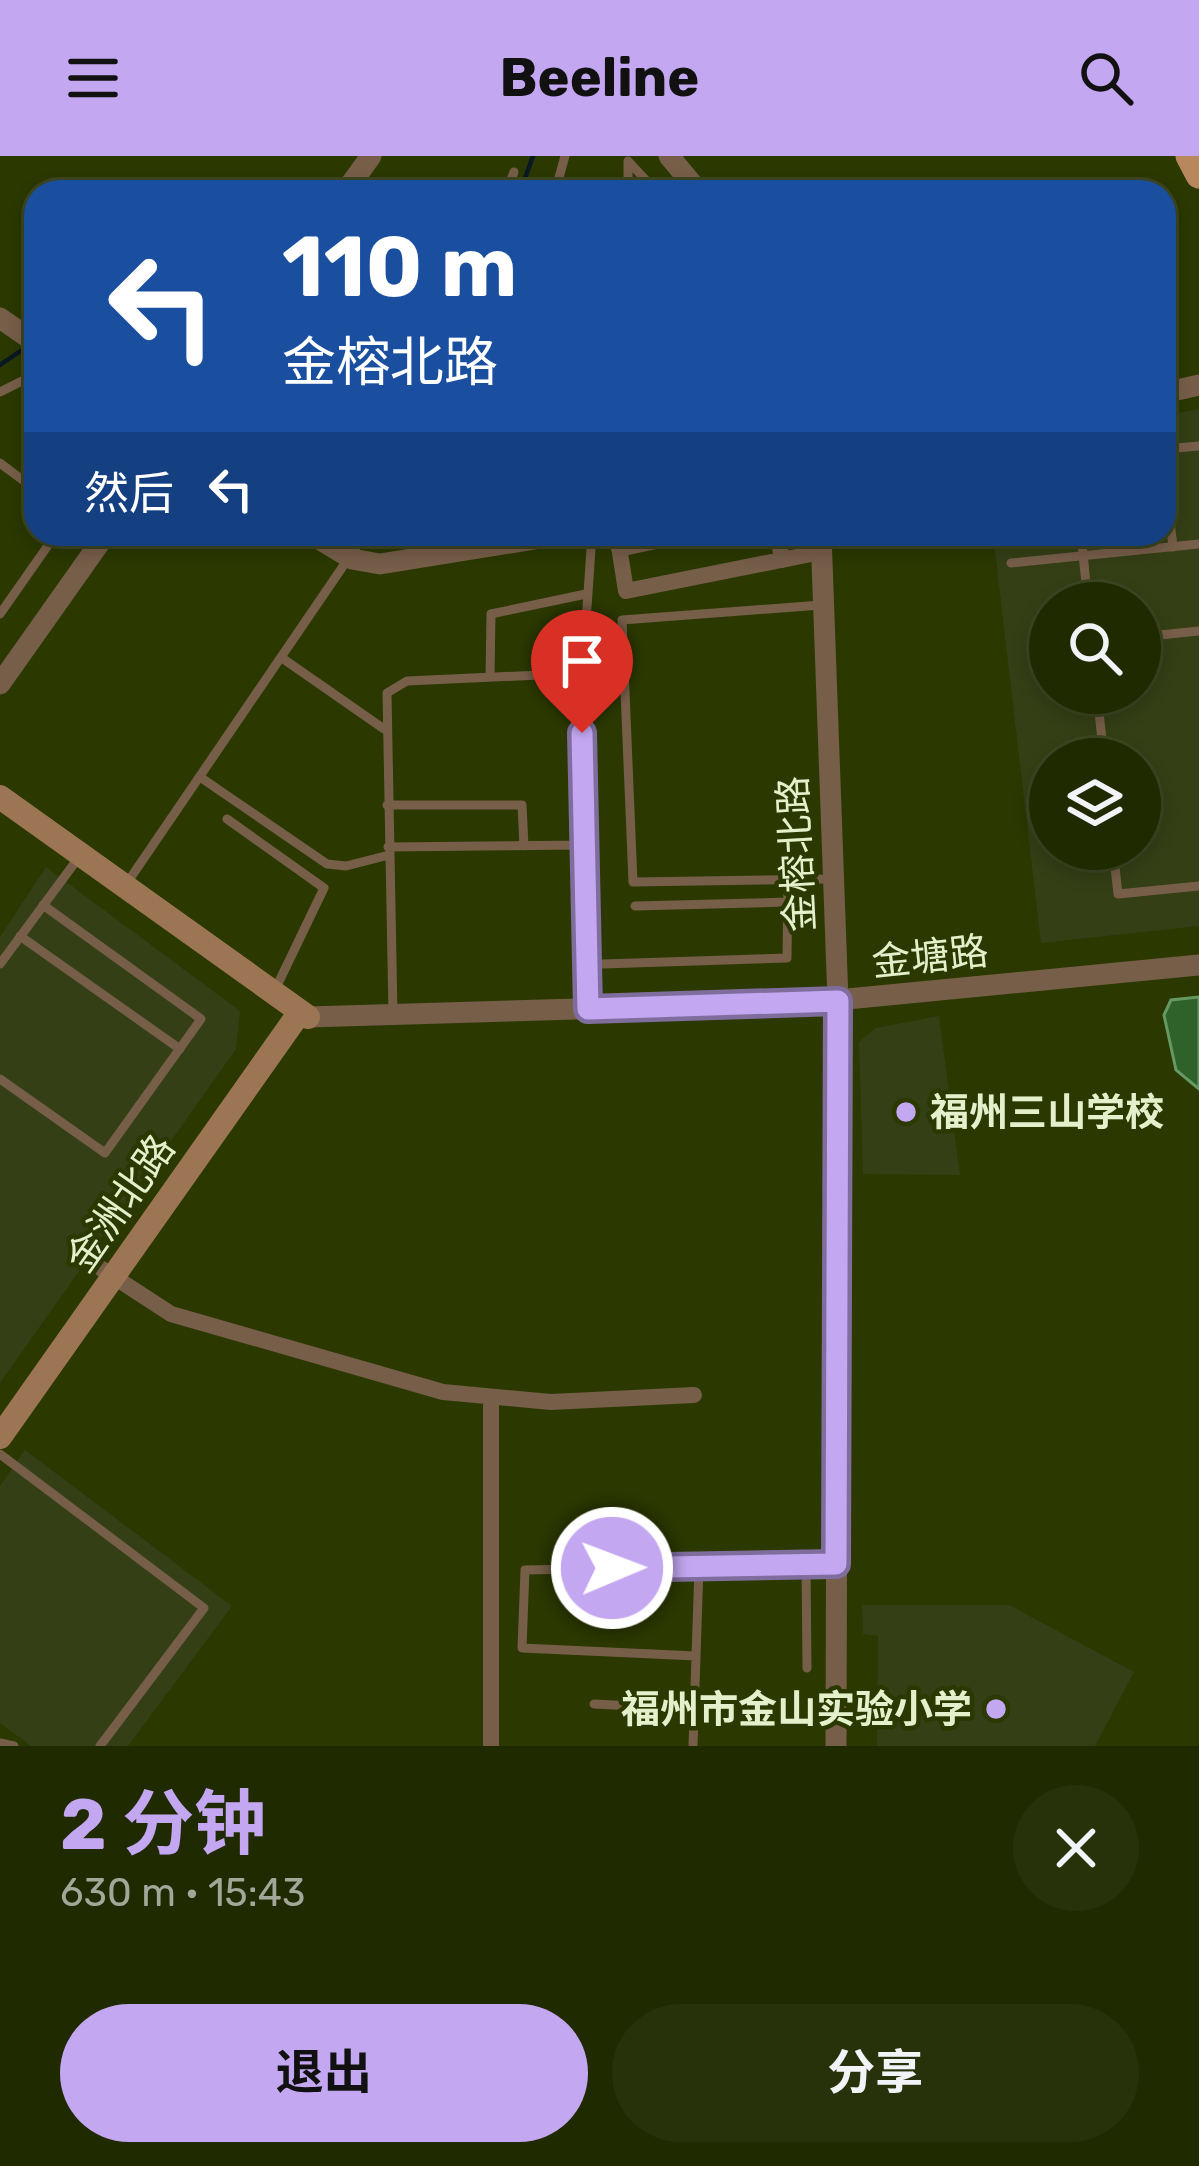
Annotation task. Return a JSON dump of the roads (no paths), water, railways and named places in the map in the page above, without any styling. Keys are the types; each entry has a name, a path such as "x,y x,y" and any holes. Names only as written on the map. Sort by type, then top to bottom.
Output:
{"main road":[{"path":"1190,156 1199,175"},
{"path":"0,797 76,861 291,1010"},
{"path":"0,817 124,887 291,1010"},
{"name":"金洲北路","path":"0,1412 106,1273 291,1010"},
{"name":"金洲北路","path":"0,1437 106,1273"}],"street":[{"path":"669,156 689,180"},
{"path":"0,684 94,546"},
{"path":"331,546 352,559 395,563 495,546"},
{"path":"619,546 626,591 782,560 814,546"},
{"path":"780,546 782,560"},
{"name":"金榕北路","path":"821,546 838,1001 836,1746"},
{"name":"金塘路","path":"291,1010 393,1014 838,1001 1199,965"},
{"path":"106,1273 171,1314 442,1392 491,1400 694,1395"},
{"path":"491,1400 491,1746"}],"lane":[{"path":"628,180 628,161 646,180"},
{"path":"511,180 514,172"},
{"path":"1011,562 1199,544"},
{"path":"0,614 48,546"},
{"path":"124,887 359,546"},
{"path":"588,1009 584,673 591,546"},
{"path":"1082,546 1085,582"},
{"path":"490,677 491,614 586,594"},
{"path":"822,605 622,620 633,882 832,879"},
{"path":"1161,635 1199,631"},
{"path":"282,658 385,729"},
{"path":"393,1014 387,693 400,682 584,673"},
{"path":"200,777 327,864 346,866 388,851 584,845"},
{"path":"387,806 522,805 524,846"},
{"path":"227,819 324,888 291,1010"},
{"path":"0,964 76,861"},
{"path":"1115,870 1118,894 1199,886"},
{"path":"603,964 783,959 789,948 788,880"},
{"path":"635,906 788,902"},
{"path":"0,1078 105,1153 201,1019 43,905"},
{"path":"20,936 180,1049"},
{"path":"0,1454 204,1608 100,1746"},
{"path":"696,1656 522,1648 524,1570 836,1564"},
{"path":"806,1565 807,1668"},
{"path":"693,1746 699,1567"},
{"path":"594,1704 694,1709"},
{"path":"1,1743 14,1746"}],"waterway":[{"path":"524,180 533,156"},
{"path":"0,365 24,349"}],"place":[{"name":"福州三山学校","path":"906,1112"},
{"name":"福州市金山实验小学","path":"996,1709"}]}
